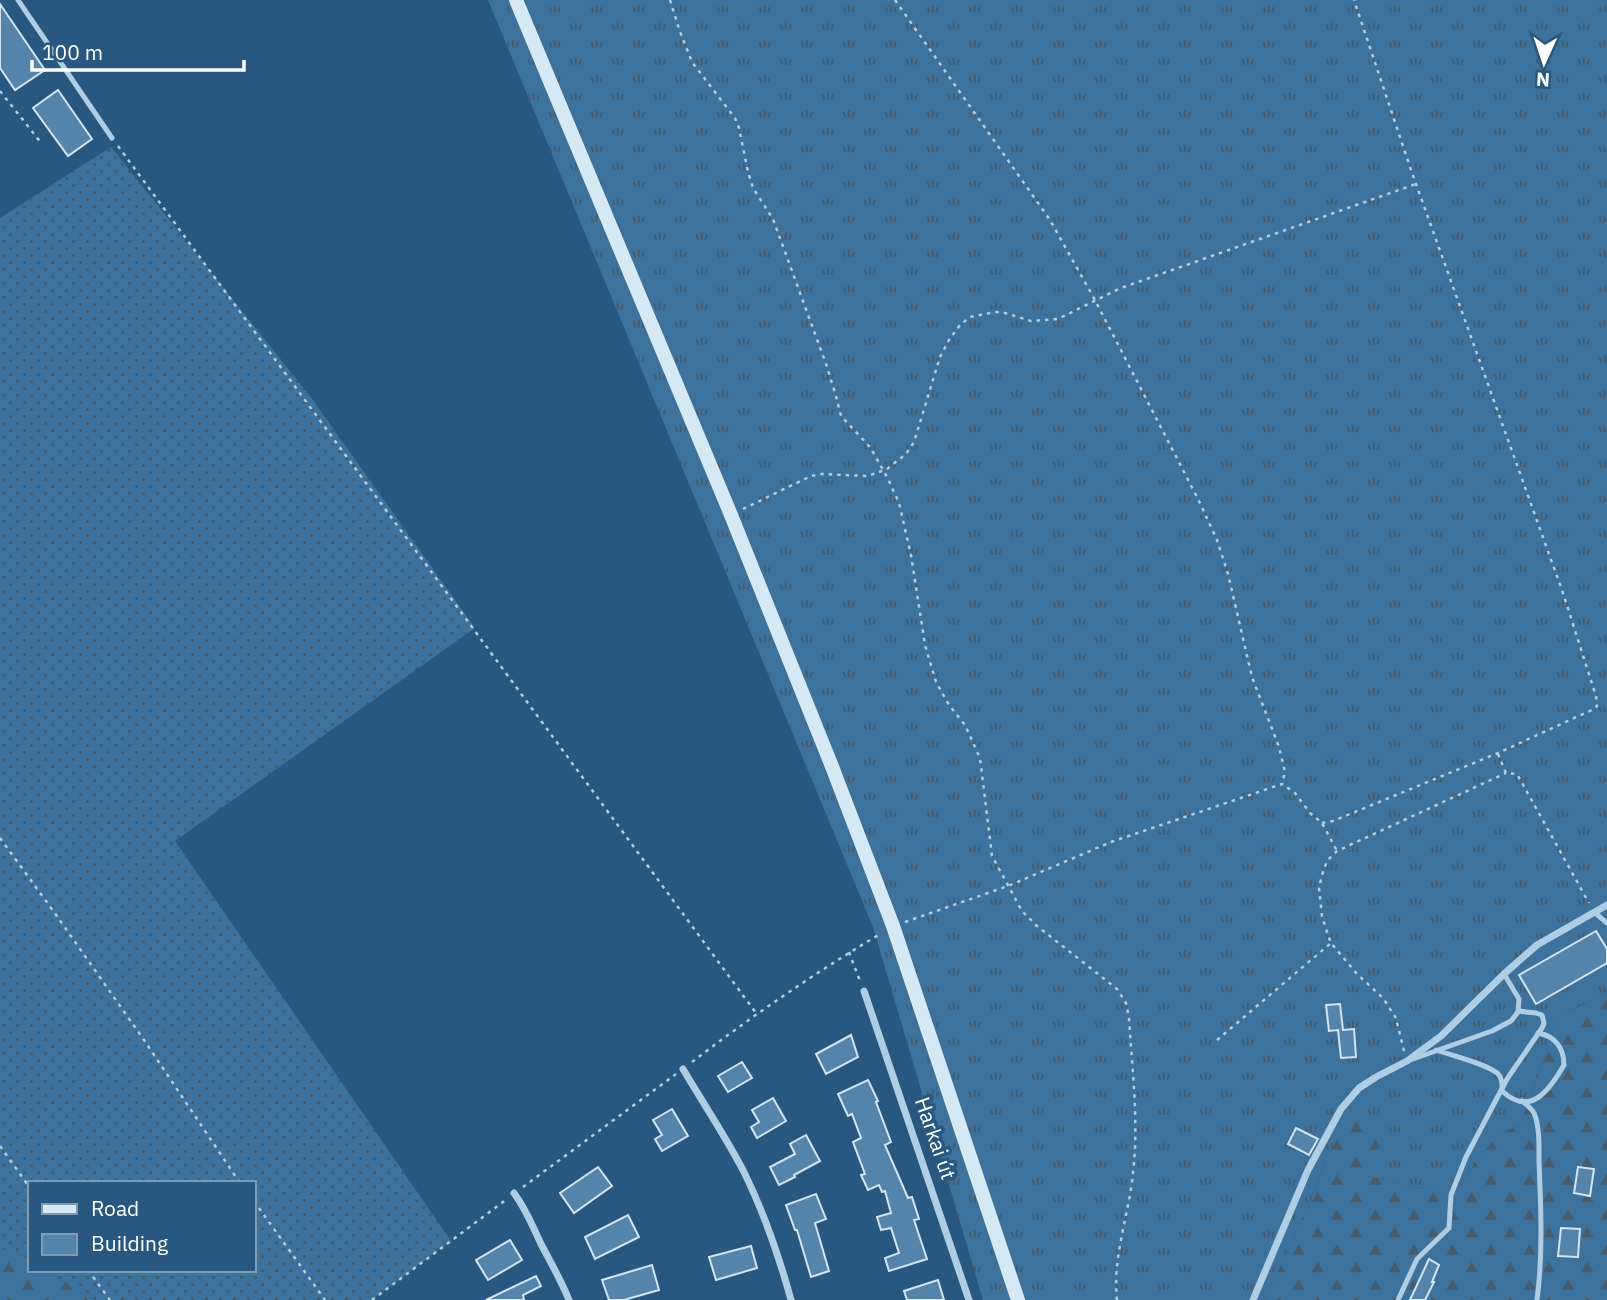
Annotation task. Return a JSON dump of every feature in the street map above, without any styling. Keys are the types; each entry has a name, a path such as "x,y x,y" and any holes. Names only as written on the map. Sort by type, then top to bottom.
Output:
{"main road":[{"path":"516,0 731,515 826,752 893,926 1018,1300"}],"street":[{"path":"1253,1300 1308,1170 1341,1110 1359,1088 1407,1061 1441,1037 1537,945 1607,905"},
{"name":"Harkai út","path":"864,990 969,1300"},
{"path":"683,1069 742,1169 769,1231 791,1300"},
{"path":"514,1194 527,1210 569,1300"}],"lane":[{"path":"18,0 112,138"},
{"path":"1594,912 1607,923"},
{"path":"1407,1061 1499,1028 1511,1021 1518,1010 1519,999 1504,974"},
{"path":"1398,1300 1417,1259 1449,1228 1451,1195 1466,1157 1507,1079 1544,1023 1542,1016 1536,1013 1518,1010"},
{"path":"1436,1050 1496,1072 1501,1077 1502,1091 1508,1097 1531,1101 1540,1098 1548,1090 1564,1065 1562,1048 1547,1035 1538,1033"},
{"path":"1522,1101 1534,1114 1538,1133 1542,1220 1537,1300"}],"path":[{"path":"670,0 692,62 735,118 753,188 773,219 826,364 841,416 870,447 899,503 911,555 925,645 936,682 965,725 980,758 992,856 1022,911 1117,989 1126,1003 1136,1142 1117,1270 1117,1300"},
{"path":"895,0 1051,220 1173,450 1217,540 1228,574 1251,677 1279,747 1285,772 1282,784"},
{"path":"1322,823 1333,821 1498,753 1597,706 1563,593 1416,184 1354,0"},
{"path":"0,91 43,144"},
{"path":"112,138 756,1013"},
{"path":"731,515 811,476 868,476 893,465 906,454 914,442 940,357 960,325 970,317 995,312 1031,321 1058,319 1121,288 1416,184"},
{"path":"1498,753 1506,773"},
{"path":"1407,1061 1396,1018 1383,998 1357,974 1331,943 1322,916 1322,875 1327,862 1337,851 1506,773 1517,774 1594,912"},
{"path":"1282,784 1295,793 1310,813 1322,823 1337,851"},
{"path":"372,1300 756,1013 893,926 1008,886 1111,842 1282,784"},
{"path":"0,838 144,1040 239,1181"},
{"path":"1217,1040 1331,943"},
{"path":"849,952 864,990"},
{"path":"0,1146 28,1185"},
{"path":"256,1204 325,1300"},
{"path":"89,1272 110,1300"}],"green space":[{"path":"488,0 1607,0 1607,992 1559,1017 1520,1126 1499,1133 1451,1195 1367,1176 1326,1158 1315,1191 1265,1300 983,1300 873,927"},
{"path":"111,147 310,396 475,628 175,841 451,1241 372,1300 96,1300 48,1272 256,1272 256,1181 28,1181 28,1259 14,1250 0,1250 0,218"},
{"path":"1607,992 1607,1300 1265,1300 1315,1191 1326,1158 1355,1105 1383,1129 1367,1176 1451,1195 1499,1133 1520,1126 1559,1017"},
{"path":"0,1250 14,1250 28,1259 28,1272 48,1272 96,1300 0,1300"}],"building":[{"path":"0,4 45,70 15,90 0,68"},
{"path":"58,90 92,139 68,156 33,108"},
{"path":"1596,931 1607,949 1607,963 1536,1004 1519,975"},
{"path":"1340,1004 1343,1030 1354,1029 1356,1057 1341,1058 1338,1030 1329,1031 1326,1005"},
{"path":"851,1035 858,1057 826,1074 816,1054"},
{"path":"742,1062 752,1078 728,1092 718,1076"},
{"path":"868,1080 891,1142 885,1145 908,1198 912,1197 919,1219 914,1220 927,1259 889,1271 885,1258 899,1253 891,1228 881,1230 877,1217 891,1213 885,1191 882,1192 879,1185 868,1190 861,1175 865,1174 853,1142 861,1138 852,1114 848,1116 838,1094"},
{"path":"773,1098 786,1121 757,1138 751,1127 759,1122 752,1110"},
{"path":"672,1109 688,1136 662,1151 655,1139 662,1135 653,1120"},
{"path":"1296,1128 1318,1139 1309,1155 1288,1144"},
{"path":"806,1135 820,1161 779,1185 770,1167 795,1154 790,1144"},
{"path":"598,1167 612,1186 574,1213 560,1193"},
{"path":"1578,1167 1594,1169 1590,1196 1574,1193"},
{"path":"816,1194 826,1219 815,1223 829,1271 811,1277 797,1230 786,1205"},
{"path":"628,1215 639,1237 595,1259 585,1237"},
{"path":"1561,1228 1580,1229 1578,1257 1558,1256"},
{"path":"510,1240 522,1260 488,1280 476,1260"},
{"path":"751,1246 757,1268 716,1280 709,1257"},
{"path":"1429,1259 1439,1265 1434,1282 1425,1300 1410,1300"},
{"path":"652,1265 659,1290 624,1300 609,1300 602,1280"},
{"path":"536,1276 541,1286 523,1295 524,1300 486,1300"},
{"path":"938,1280 944,1300 907,1300 904,1291"}]}
